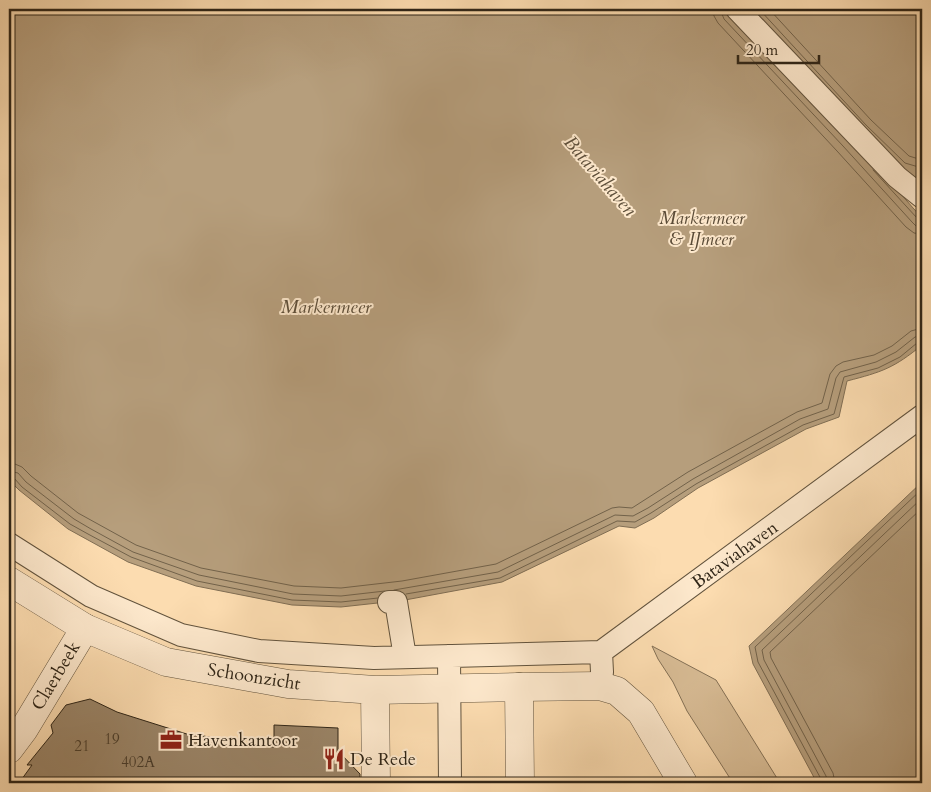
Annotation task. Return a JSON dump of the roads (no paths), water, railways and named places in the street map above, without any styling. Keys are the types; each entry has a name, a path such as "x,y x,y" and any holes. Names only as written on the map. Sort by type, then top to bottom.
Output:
{"street":[{"path":"738,9 896,177 922,197"},
{"name":"Bataviahaven","path":"601,652 921,419"},
{"path":"9,544 91,596 181,635 258,651 374,658 601,652 602,672 600,686 616,691 641,712 682,783"},
{"name":"Schoonzicht","path":"9,581 85,628 166,662 288,684 375,690 600,686"},
{"path":"397,601 405,657"},
{"name":"Claerbeek","path":"9,748 24,729 85,628"},
{"path":"449,656 450,783"},
{"path":"519,687 520,783"},
{"path":"375,690 376,783"}],"water":[{"name":"Markermeer","path":"9,9 730,9 851,138 922,218 922,345 887,368 847,381 839,417 806,429 698,488 654,518 635,528 619,526 502,582 405,600 341,607 292,605 196,586 128,562 68,529 9,480"},
{"path":"744,9 922,9 922,180 899,173"},
{"path":"922,482 922,783 817,783 753,664 749,646"}],"place":[{"name":"Havenkantoor","path":"171,740"},
{"name":"De Rede","path":"334,759"}],"park label":[{"name":"Markermeer & IJmeer","path":"702,228"}]}
